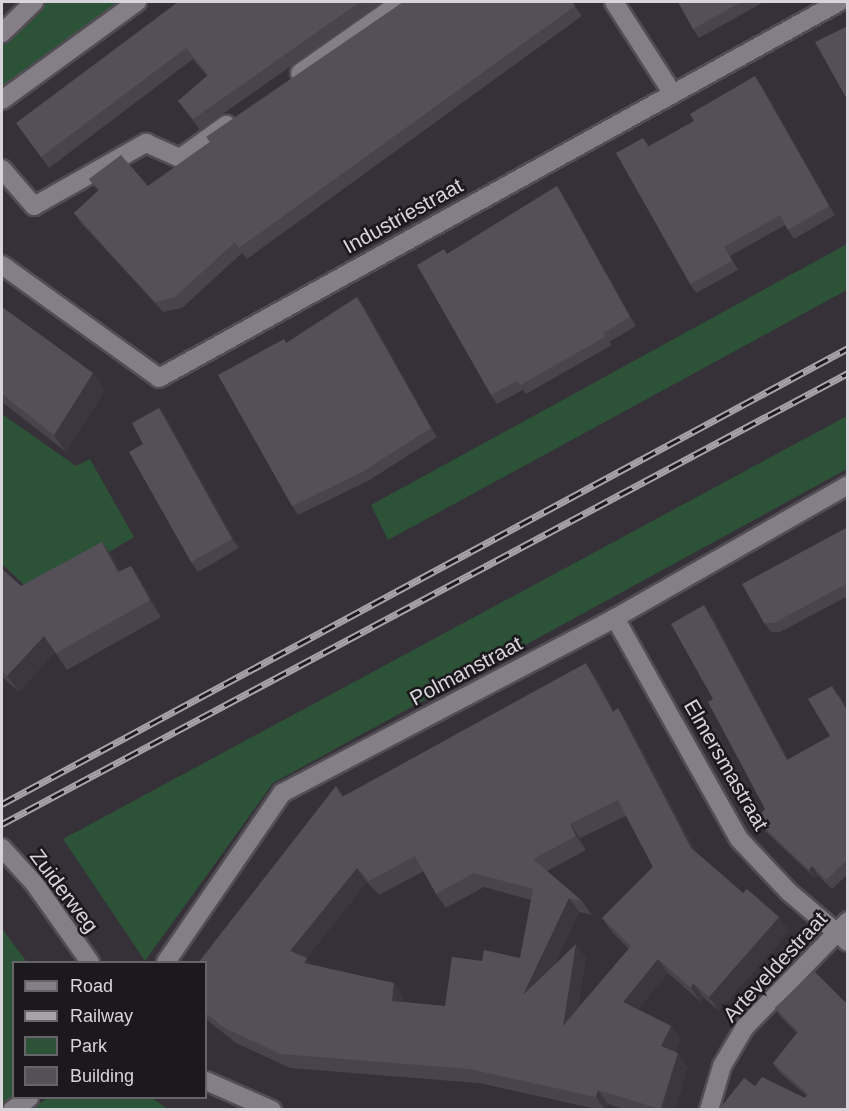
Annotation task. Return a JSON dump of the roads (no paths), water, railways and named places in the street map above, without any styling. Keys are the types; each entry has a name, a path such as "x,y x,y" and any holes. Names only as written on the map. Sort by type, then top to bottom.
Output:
{"street":[{"path":"2,33 34,2"},
{"path":"2,100 136,2"},
{"path":"286,83 401,2"},
{"path":"614,2 673,94"},
{"name":"Industriestraat","path":"2,265 159,378 839,2"},
{"path":"2,169 34,206 146,143 180,158 237,117"},
{"name":"Polmanstraat","path":"167,961 282,793 615,618 848,485"},
{"name":"Elmersmastraat","path":"615,618 739,839 789,892 844,932"},
{"name":"Zuiderweg","path":"2,848 34,883 89,961"},
{"name":"Arteveldestraat","path":"710,1110 722,1066 745,1027 844,932"},
{"path":"207,1081 272,1110"},
{"path":"12,1110 28,1099"}],"railway":[{"path":"2,804 848,348"},
{"path":"2,824 848,373"}]}
